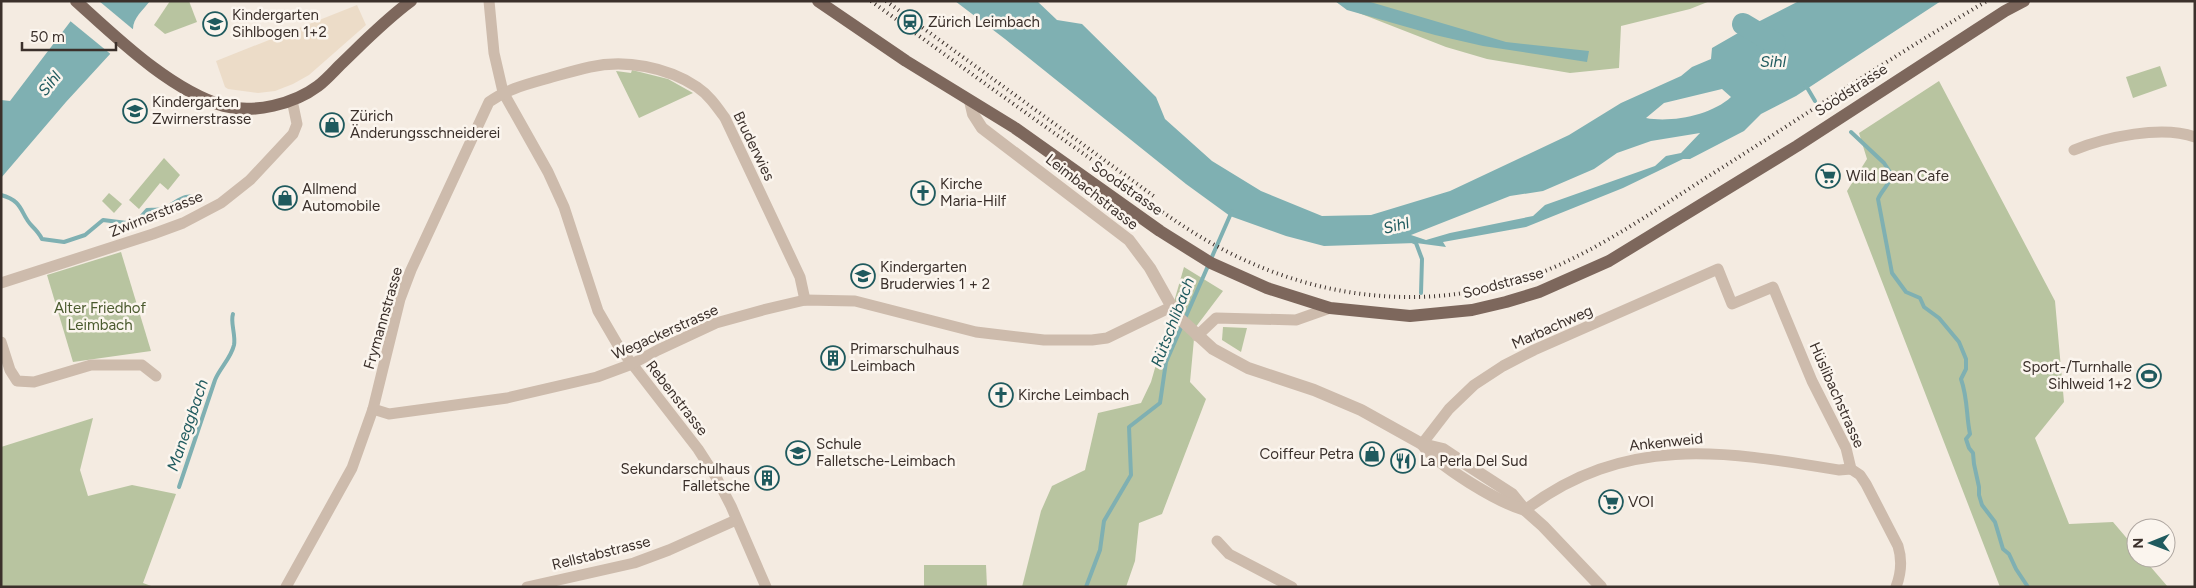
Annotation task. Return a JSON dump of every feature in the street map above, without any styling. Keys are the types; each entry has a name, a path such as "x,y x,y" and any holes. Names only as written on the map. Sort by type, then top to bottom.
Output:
{"main road":[{"path":"76,1 130,48 170,79 225,106 246,108 270,106 292,100 318,86 392,16 411,1"},
{"path":"818,1 906,61 970,101"},
{"name":"Soodstrasse","path":"970,101 1015,128 1206,261 1267,288 1330,308 1410,316 1441,314 1472,310 1539,292 1608,261 1731,187 2005,11 2024,1"}],"street":[{"path":"490,1 494,54 503,92"},
{"name":"Bruderwies","path":"503,92 591,66 619,64 650,67 674,75 697,87 715,104 725,118 800,277 805,300"},
{"name":"Rebenstrasse","path":"503,92 544,164 564,207 598,311 619,347 698,449 716,477 766,587"},
{"name":"Frymannstrasse","path":"286,587 348,476 373,409 400,299 411,270 489,102 503,92"},
{"name":"Zwirnerstrasse","path":"1,283 153,234 183,222 221,203 250,180 293,134 297,124 292,100"},
{"name":"Leimbachstrasse","path":"970,101 973,114 982,128 1129,240 1150,268 1174,312 1193,333 1213,349 1245,367 1314,390 1362,410 1422,444 1443,450 1461,460 1512,494 1595,585"},
{"path":"2074,150 2087,145 2145,133 2166,132 2195,138"},
{"name":"Hüslibachstrasse","path":"1718,269 1732,304 1773,287 1812,380 1846,448 1850,469 1860,475 1866,484 1898,546 1901,555 1901,566 1896,587"},
{"name":"Marbachweg","path":"1422,444 1455,403 1474,385 1503,366 1718,269"},
{"name":"Wegackerstrasse","path":"373,409 389,414 508,398 597,377 632,364 716,323 805,300 855,301 976,332 1044,340 1092,340 1107,338 1174,312"},
{"path":"1193,333 1216,318 1296,320 1330,308"},
{"path":"1,342 10,370 17,381 34,382 91,365 142,365 156,376"},
{"name":"Ankenweid","path":"1525,510 1551,491 1580,477 1646,456 1709,452 1766,458 1840,470 1850,469"},
{"name":"Rellstabstrasse","path":"527,587 634,563 736,520"},
{"path":"1217,541 1230,554 1292,587"}],"green space":[{"path":"170,1 189,1 197,22 165,34 154,25"},
{"path":"1335,1 1710,1 1690,9 1621,26 1619,68 1570,73 1487,59 1446,47 1346,8"},
{"path":"2160,66 2167,86 2133,98 2126,77"},
{"path":"632,70 668,79 693,93 639,118 616,71 631,73"},
{"path":"1939,81 2055,301 2064,402 2035,438 2069,524 2113,522 2126,537 2126,568 2152,568 2168,587 2000,587 1847,191 1867,159 1859,133"},
{"path":"164,158 180,175 168,190 160,183 139,209 129,200"},
{"path":"109,193 122,204 114,213 102,201"},
{"name":"Alter Friedhof Leimbach","path":"121,252 151,351 73,362 47,275"},
{"path":"1184,267 1223,291 1195,328 1190,382 1206,399 1162,514 1139,523 1135,561 1126,587 1022,587 1041,511 1052,486 1085,470 1098,413 1141,403 1151,382"},
{"path":"1223,327 1247,328 1241,352 1222,340"},
{"path":"93,418 80,470 88,496 132,485 176,494 143,583 154,587 1,587 1,447"},
{"path":"924,565 986,565 987,587 924,587"}],"shaded area":[{"path":"357,5 366,25 309,75 275,91 258,93 225,87 216,61"}],"water":[{"name":"Sihl","path":"86,1 150,1 137,18 133,29 66,102 1,178 1,100 10,101"},
{"name":"Sihl","path":"955,1 1037,1 1057,20 1082,24 1156,97 1165,119 1212,161 1261,191 1322,216 1371,215 1450,191 1569,135 1621,103 1681,76 1692,67 1711,59 1712,48 1799,1 1941,1 1796,96 1761,114 1744,131 1690,159 1683,159 1623,188 1526,227 1443,242 1446,247 1416,243 1324,246 1286,236 1230,216 1186,184","holes":["1722,89 1731,97 1713,109 1679,118 1646,118 1664,103","1700,133 1681,153 1666,156 1655,166 1545,205 1533,216 1450,233 1426,240 1411,235 1510,196 1543,191 1594,169 1617,153 1651,141"]},
{"path":"1335,1 1367,1 1506,42 1589,51 1587,62 1483,46 1435,35 1347,10"}],"pier":[{"path":"83,1 99,1 135,31 113,56 69,20"}],"waterway":[{"path":"1743,24 1775,43"},
{"path":"1805,84 1815,101"},
{"path":"1851,132 1884,163 1892,175 1878,199 1892,273 1906,292 1920,298 1924,307 1939,318 1959,342 1966,359 1966,369 1961,379 1965,393 1970,434 1966,439 1973,453 1979,495 1982,505 1995,522 2003,549 2009,554 2028,587"},
{"name":"Maneggbach","path":"1,195 18,204 42,239 64,242 85,235 103,220 127,223 139,219 147,210 162,209 185,197 189,196 198,199"},
{"name":"Rütschlibach","path":"1086,587 1100,550 1104,521 1131,475 1129,427 1160,403 1166,362 1232,211"},
{"path":"1412,241 1416,243 1422,259 1421,293"},
{"name":"Maneggbach","path":"179,487 215,380 233,350 233,314"}],"railway":[{"path":"871,1 1156,207 1206,240 1264,268 1305,282 1347,292 1390,296 1433,296 1475,291 1518,281 1580,255 1641,220 1886,63 1987,1"},
{"path":"886,1 1155,197"}],"place":[{"name":"Zürich Leimbach","path":"910,22"},
{"name":"Kindergarten Sihlbogen 1+2","path":"215,24"},
{"name":"Kindergarten Zwirnerstrasse","path":"135,111"},
{"name":"Zürich Änderungsschneiderei","path":"332,125"},
{"name":"Wild Bean Cafe","path":"1828,176"},
{"name":"Kirche Maria-Hilf","path":"923,193"},
{"name":"Allmend Automobile","path":"285,198"},
{"name":"Kindergarten Bruderwies 1 + 2","path":"863,276"},
{"name":"Primarschulhaus Leimbach","path":"833,358"},
{"name":"Sport-/Turnhalle Sihlweid 1+2","path":"2149,376"},
{"name":"Kirche Leimbach","path":"1001,395"},
{"name":"Schule Falletsche-Leimbach","path":"798,453"},
{"name":"Coiffeur Petra","path":"1372,454"},
{"name":"La Perla Del Sud","path":"1403,461"},
{"name":"Sekundarschulhaus Falletsche","path":"767,478"},
{"name":"VOI","path":"1611,502"}]}
